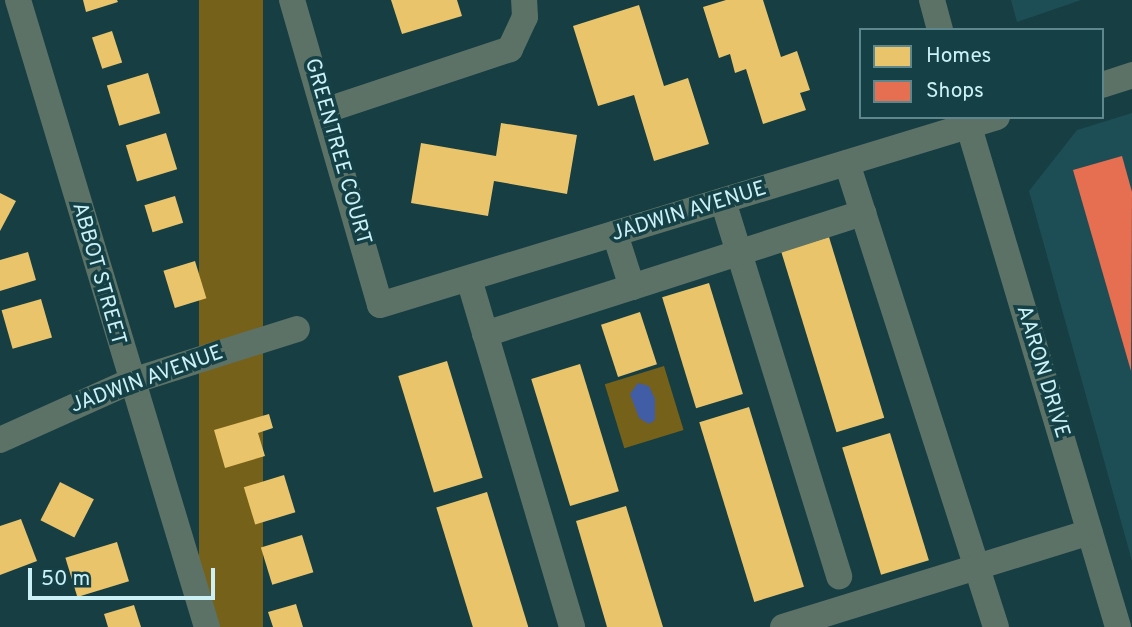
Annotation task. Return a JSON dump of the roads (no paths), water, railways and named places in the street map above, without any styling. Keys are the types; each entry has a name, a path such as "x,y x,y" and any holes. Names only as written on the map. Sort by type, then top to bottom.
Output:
{"street":[{"name":"GREENTREE COURT","path":"292,0 327,110 380,305"},
{"path":"327,110 510,49 525,17 524,0"},
{"path":"932,0 939,28"},
{"name":"ABBOT STREET","path":"12,4 207,627"},
{"path":"1104,84 1132,75"},
{"name":"JADWIN AVENUE","path":"380,305 847,163 968,122 985,119"},
{"name":"AARON DRIVE","path":"968,122 1118,627"},
{"path":"847,163 996,627"},
{"path":"723,201 839,576"},
{"path":"485,334 863,213"},
{"path":"615,234 632,287"},
{"path":"469,279 572,627"},
{"name":"JADWIN AVENUE","path":"0,440 130,382 297,329"},
{"path":"783,627 852,617 977,567 1090,532"}],"water":[{"path":"638,383 649,386 655,399 655,420 649,424 639,418 630,394"}]}
